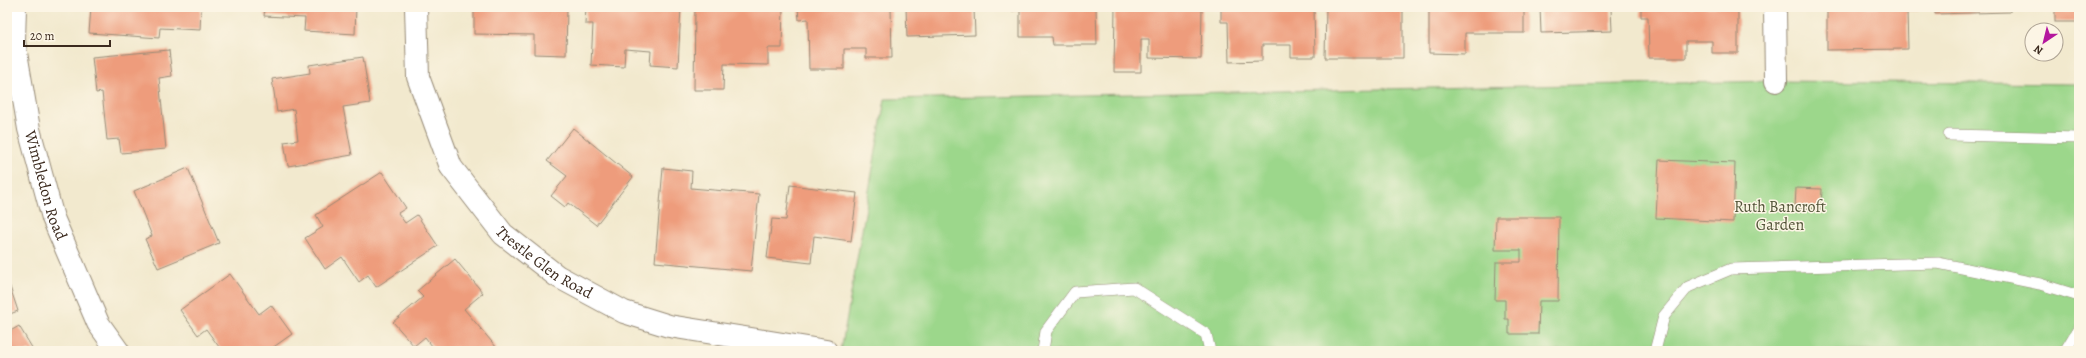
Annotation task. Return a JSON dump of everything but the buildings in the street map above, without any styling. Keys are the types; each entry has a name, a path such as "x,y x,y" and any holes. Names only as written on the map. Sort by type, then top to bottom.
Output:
{"street":[{"name":"Wimbledon Road","path":"15,7 14,41 28,129 53,218 98,322 118,351"},
{"name":"Trestle Glen Road","path":"416,7 418,77 451,167 503,234 557,276 624,312 668,326 826,351"},
{"path":"1775,7 1776,81"}],"lane":[{"path":"1949,135 2079,138"},
{"path":"1655,351 1664,316 1688,287 1731,269 1938,263 2040,284 2079,296"},
{"path":"1043,351 1046,331 1075,292 1134,288 1206,334 1210,351"},
{"path":"2065,351 2079,328"}],"green space":[{"name":"Ruth Bancroft Garden","path":"1776,81 2079,84 2079,351 841,351 885,99"}]}
